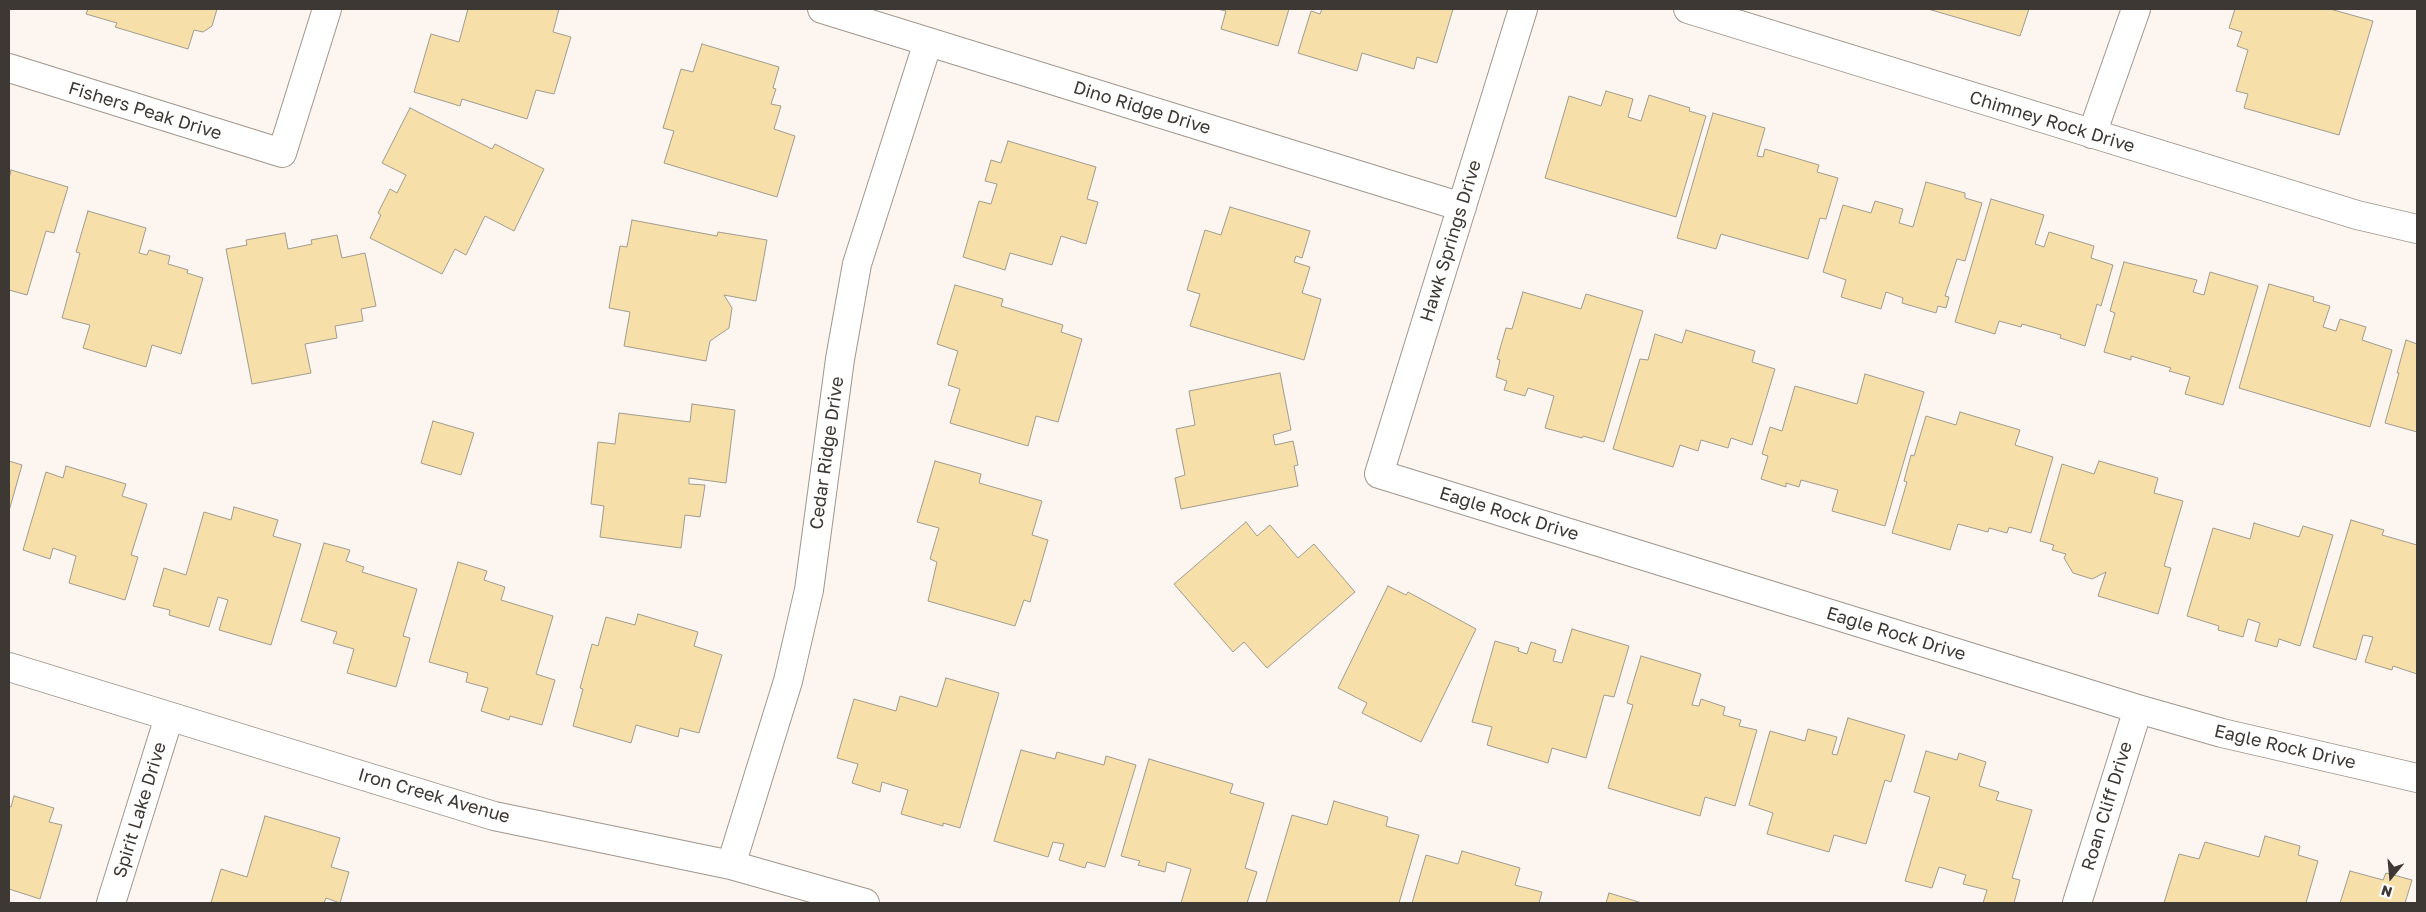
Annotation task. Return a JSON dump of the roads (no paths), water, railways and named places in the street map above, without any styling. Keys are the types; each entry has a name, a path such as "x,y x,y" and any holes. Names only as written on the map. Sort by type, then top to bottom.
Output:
{"street":[{"name":"Fishers Peak Drive","path":"9,68 282,153 326,9"},
{"name":"Dino Ridge Drive","path":"822,9 1462,207"},
{"name":"Hawk Springs Drive","path":"1379,474 1523,9"},
{"name":"Chimney Rock Drive","path":"1688,9 2357,215 2417,228"},
{"path":"2092,134 2136,9"},
{"name":"Cedar Ridge Drive","path":"731,865 788,681 809,590 840,359 857,264 928,42"},
{"name":"Eagle Rock Drive","path":"1379,474 2138,709 2222,733 2417,778"},
{"name":"Iron Creek Avenue","path":"9,667 494,816 731,865 865,903"},
{"name":"Roan Cliff Drive","path":"2077,903 2138,709"},
{"name":"Spirit Lake Drive","path":"111,903 169,716"}]}
